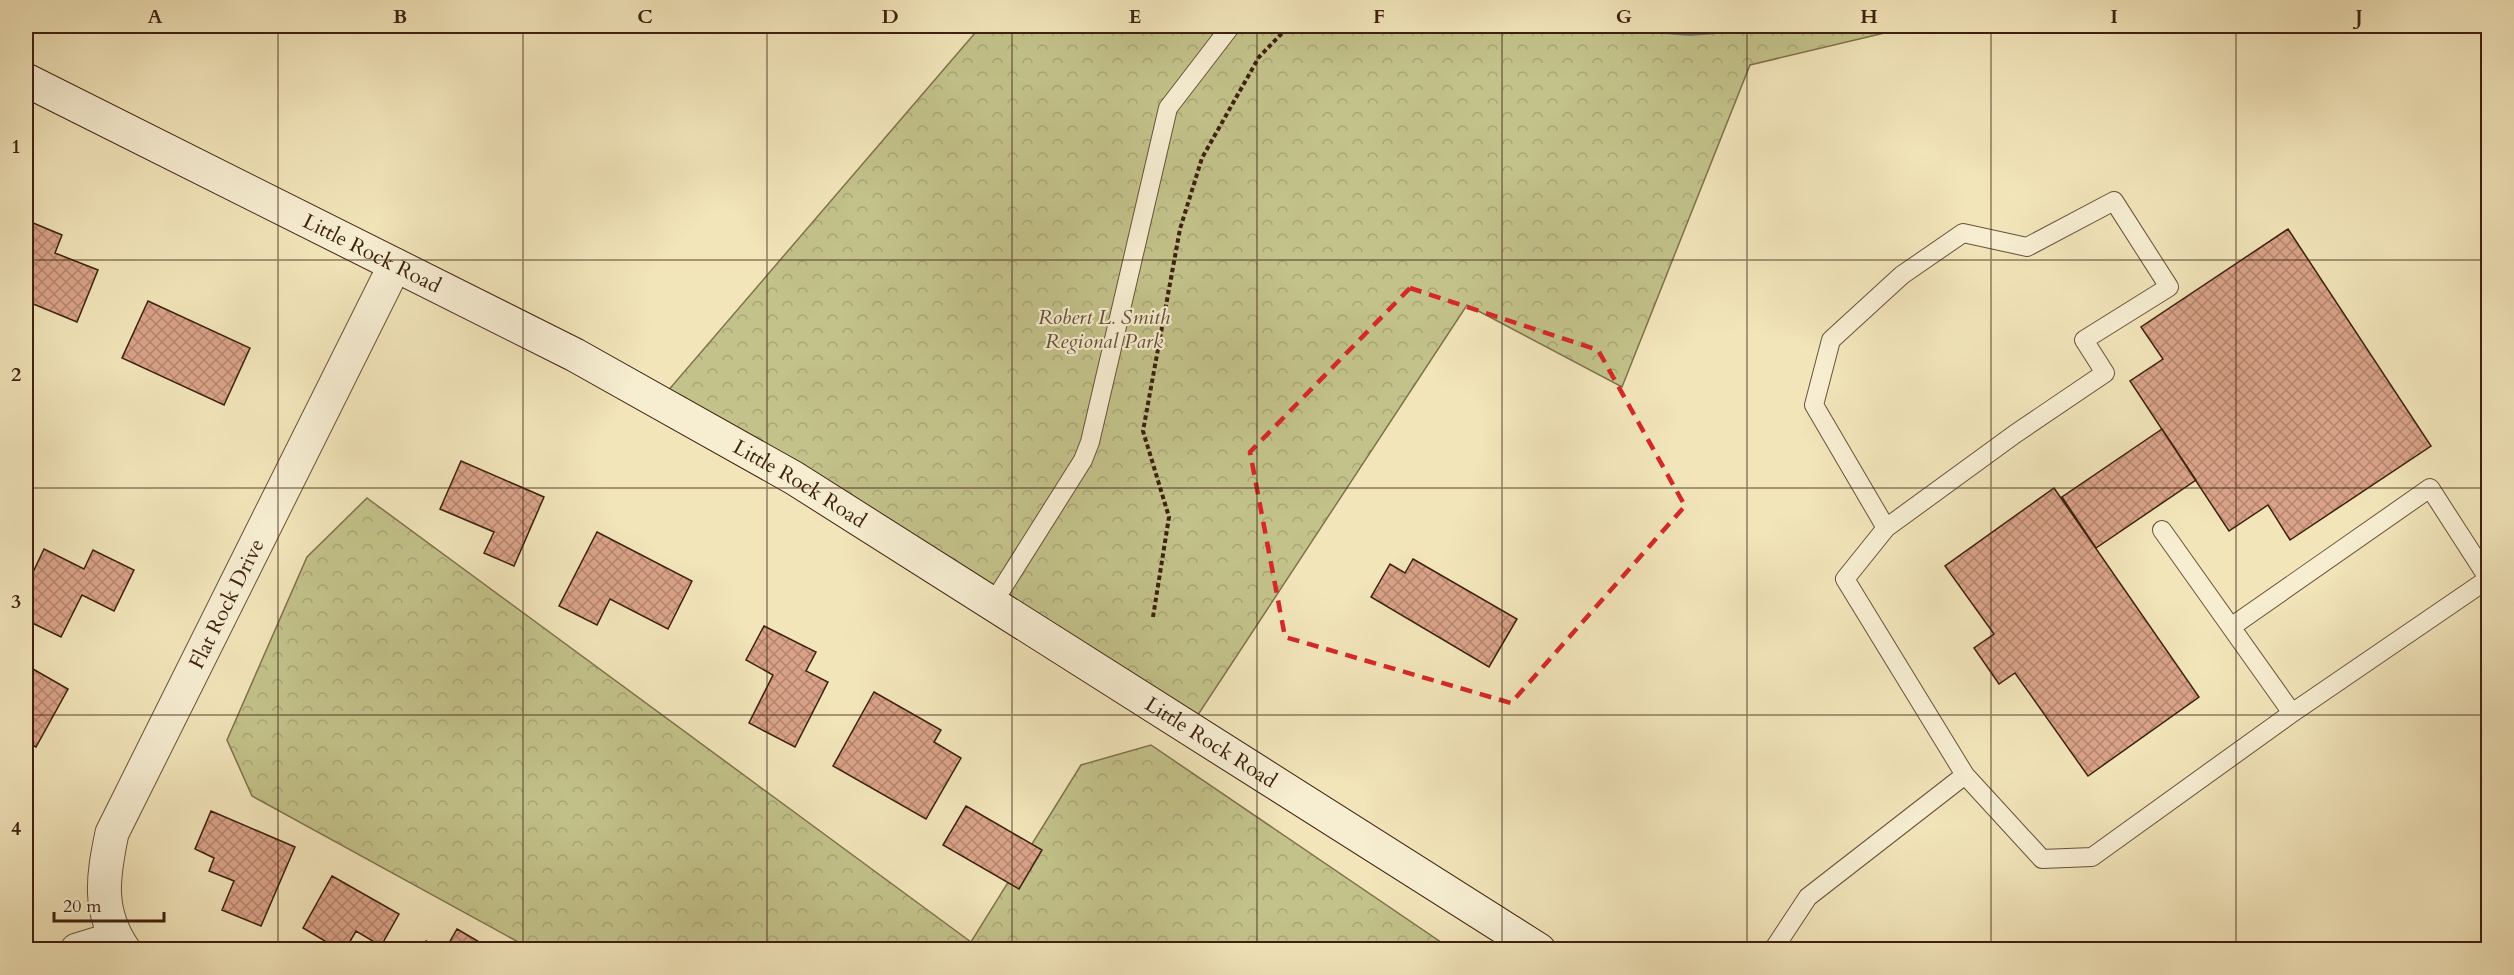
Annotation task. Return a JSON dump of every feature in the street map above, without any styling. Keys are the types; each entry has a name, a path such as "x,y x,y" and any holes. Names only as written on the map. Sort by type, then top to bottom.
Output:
{"main road":[{"name":"Little Rock Road","path":"26,80 575,355 660,400 794,478 1539,950"},
{"name":"Flat Rock Drive","path":"120,944 107,916 103,874 112,833 395,265"},
{"path":"77,950 120,944"}],"lane":[{"path":"993,603 1083,460 1090,442 1168,108 1231,26"},
{"path":"1886,528 1814,405 1830,340 1902,275 1963,233 2026,247 2114,201 2169,287 2084,340 2105,373 2015,434 1886,528 1845,579 1965,776 2042,859 2092,857 2292,713 2488,579 2430,488 2231,627"},
{"path":"2162,530 2292,713"},
{"path":"1773,950 1808,897 1965,776"}],"path":[{"path":"1153,617 1169,517 1143,431 1180,229 1202,158 1259,57 1289,26"}],"highlighted area":[{"path":"1410,288 1598,350 1685,506 1511,703 1285,637 1250,452"}],"green space":[{"name":"Robert L. Smith Regional Park","path":"981,26 1914,26 1750,65 1622,387 1467,305 1190,727 660,400"},
{"path":"367,498 971,942 1081,765 1151,745 1451,949 531,949 252,796 227,740 307,557"}],"building":[{"path":"26,220 62,235 55,253 98,270 77,322 26,301"},
{"path":"2288,229 2431,446 2290,540 2268,505 2229,531 2130,381 2163,359 2141,327"},
{"path":"148,301 250,348 224,405 122,358"},
{"path":"2162,429 2196,480 2096,548 2062,497"},
{"path":"461,461 544,497 514,566 484,553 494,532 440,509"},
{"path":"2054,488 2199,697 2088,776 2015,673 1999,684 1974,648 1994,634 1945,566"},
{"path":"597,532 692,581 668,629 610,599 597,625 559,606"},
{"path":"44,549 84,569 93,550 134,570 114,611 82,595 61,637 26,620 26,587"},
{"path":"1413,559 1517,619 1489,667 1371,597 1390,564 1405,573"},
{"path":"764,626 816,652 806,671 828,682 795,747 749,723 773,675 746,660"},
{"path":"26,665 68,689 36,747 26,742"},
{"path":"874,692 941,730 934,742 961,758 926,819 833,766"},
{"path":"966,806 1042,850 1019,889 943,845"},
{"path":"211,811 295,847 261,926 222,910 234,881 209,871 214,858 195,849"},
{"path":"332,876 399,914 381,946 356,931 345,950 340,950 303,928"},
{"path":"457,929 493,950 445,950"},
{"path":"426,941 440,950 421,950"}],"waterway":[{"path":"1627,26 1690,31 1757,26"}]}
